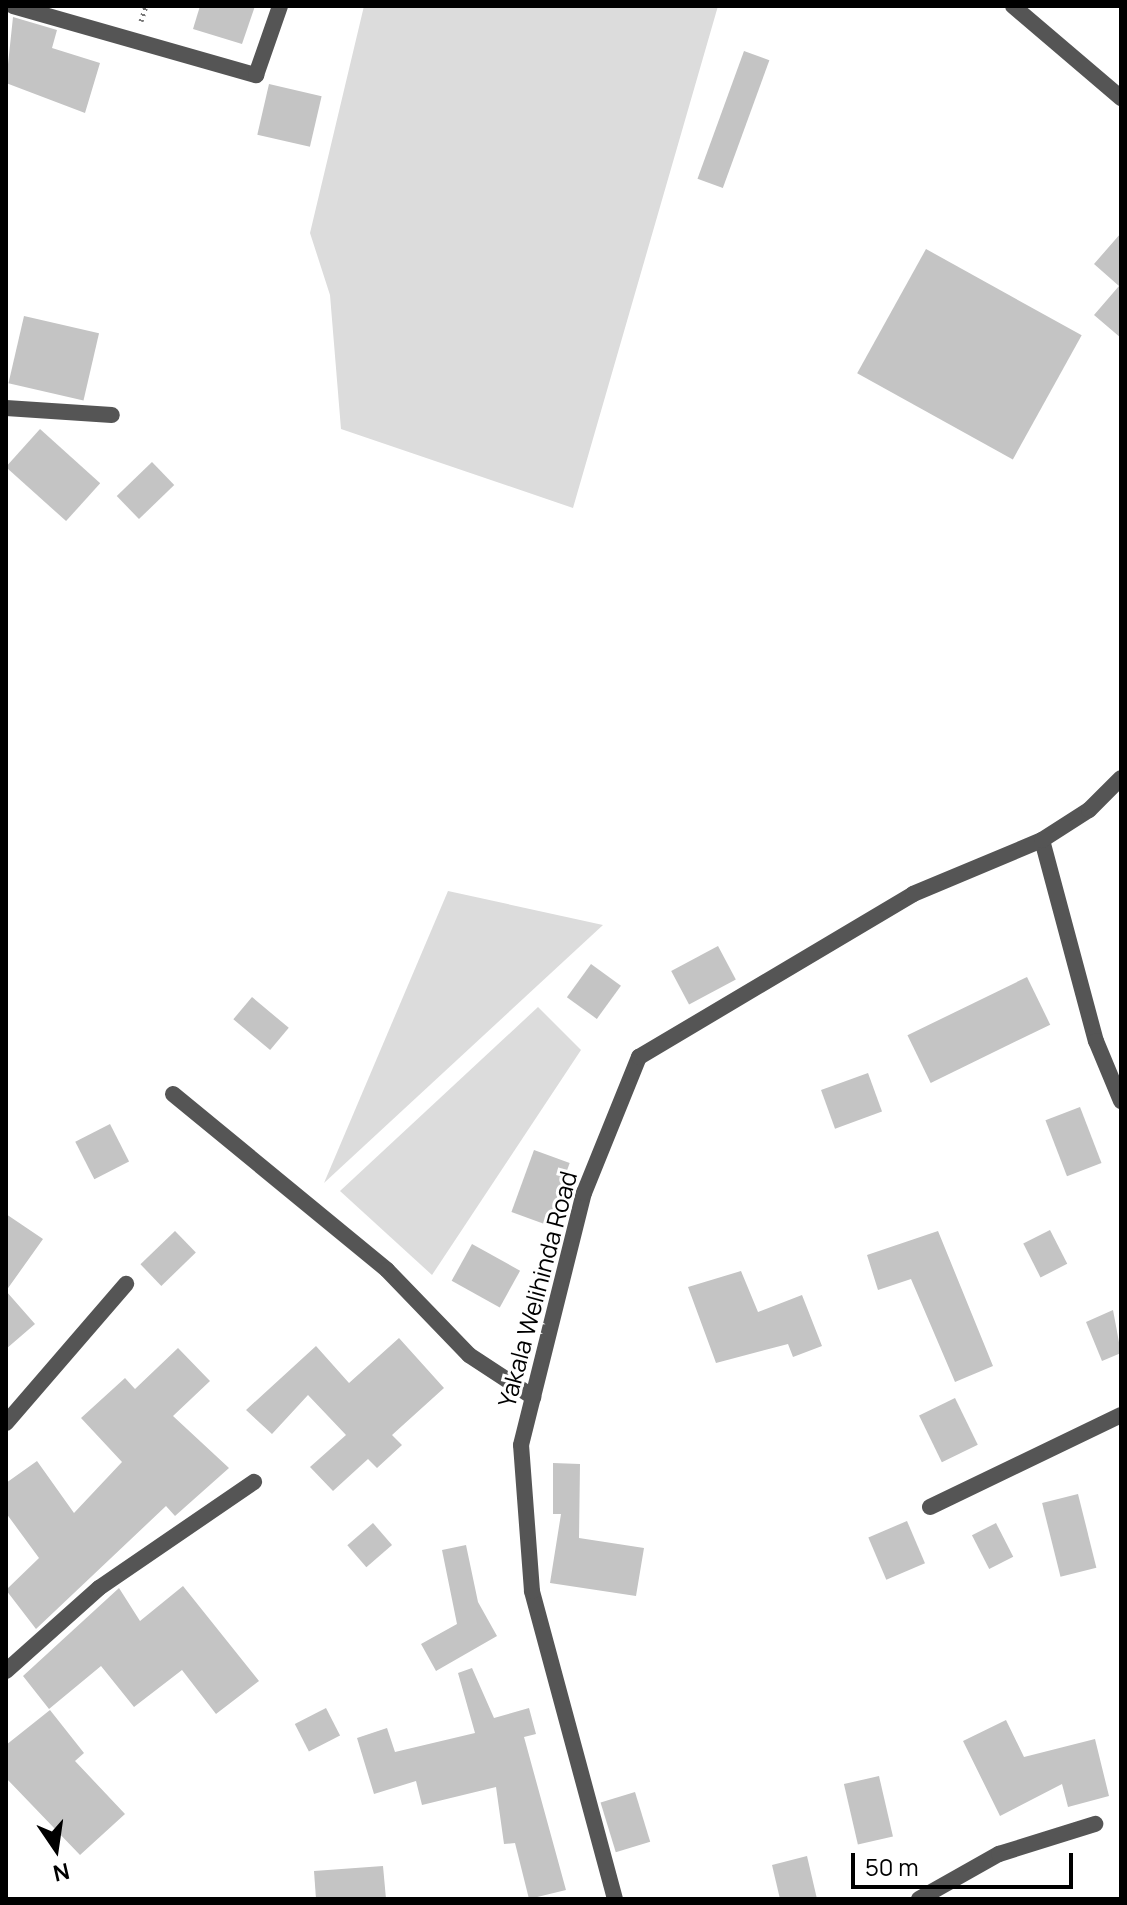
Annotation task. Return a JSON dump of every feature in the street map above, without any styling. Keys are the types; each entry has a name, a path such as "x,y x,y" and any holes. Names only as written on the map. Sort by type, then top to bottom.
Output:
{"street":[{"path":"13,6 256,75 280,6"},
{"path":"1013,6 1121,98"},
{"path":"6,408 112,415"},
{"name":"Yakala Welihinda Road","path":"615,1899 532,1591 521,1445 584,1193 639,1057 913,894 1042,840 1089,810 1121,778"},
{"path":"1042,840 1096,1041 1121,1101"},
{"path":"173,1094 387,1270 469,1355 533,1397"},
{"path":"6,1423 126,1284"},
{"path":"930,1507 1121,1415"},
{"path":"6,1671 99,1588 254,1482"},
{"path":"919,1899 999,1854 1095,1824"}],"shaded area":[{"path":"364,6 718,6 573,508 341,429 330,295 310,233"},
{"path":"448,891 603,925 324,1183"},
{"path":"538,1007 581,1050 432,1275 340,1191"}],"building":[{"path":"200,6 255,6 242,44 193,29"},
{"path":"13,17 57,30 52,48 100,63 85,113 6,83"},
{"path":"744,51 769,60 723,188 697,179"},
{"path":"269,84 322,96 310,147 257,135"},
{"path":"1121,233 1121,338 1094,315 1119,286 1094,264"},
{"path":"926,249 1082,335 1013,459 857,373"},
{"path":"24,316 99,333 84,401 8,383"},
{"path":"40,429 100,483 66,521 6,467"},
{"path":"152,462 174,485 139,519 117,496"},
{"path":"718,946 736,980 689,1004 671,971"},
{"path":"591,964 621,986 597,1019 567,997"},
{"path":"1027,977 1050,1025 931,1083 907,1035"},
{"path":"252,997 289,1028 270,1050 233,1019"},
{"path":"868,1073 882,1112 835,1129 821,1090"},
{"path":"1080,1107 1102,1163 1067,1176 1045,1120"},
{"path":"110,1124 129,1161 94,1179 75,1142"},
{"path":"534,1150 570,1163 547,1225 511,1212"},
{"path":"6,1214 43,1239 6,1291"},
{"path":"1050,1230 1067,1264 1041,1277 1023,1244"},
{"path":"175,1231 196,1253 161,1286 140,1264"},
{"path":"938,1231 993,1366 955,1382 911,1279 878,1290 867,1255"},
{"path":"472,1244 520,1271 500,1307 452,1281"},
{"path":"741,1271 758,1312 802,1295 822,1346 793,1357 788,1344 716,1363 688,1287"},
{"path":"6,1291 35,1324 6,1349"},
{"path":"1113,1310 1121,1353 1102,1361 1086,1322"},
{"path":"399,1338 444,1388 392,1435 402,1445 377,1468 368,1459 333,1491 310,1467 346,1435 308,1395 272,1434 246,1410 316,1346 349,1383"},
{"path":"178,1348 210,1381 173,1416 229,1468 175,1516 166,1506 36,1629 6,1590 39,1558 6,1513 6,1483 37,1461 74,1513 122,1462 81,1418 125,1378 135,1389"},
{"path":"955,1398 978,1445 942,1462 919,1416"},
{"path":"553,1463 580,1464 579,1538 644,1548 636,1596 550,1583 561,1514 553,1514"},
{"path":"1078,1494 1096,1568 1060,1577 1042,1503"},
{"path":"907,1521 925,1563 886,1580 868,1537"},
{"path":"373,1523 392,1545 366,1567 347,1545"},
{"path":"996,1523 1013,1557 989,1569 972,1535"},
{"path":"466,1545 478,1602 497,1636 436,1671 421,1644 457,1624 442,1550"},
{"path":"183,1586 259,1681 216,1714 182,1670 134,1707 101,1666 49,1709 23,1676 119,1588 140,1621"},
{"path":"472,1668 494,1718 529,1708 536,1734 524,1737 566,1890 529,1899 515,1843 504,1844 496,1787 422,1805 416,1781 374,1794 357,1738 387,1728 395,1752 475,1733 458,1673"},
{"path":"326,1708 340,1736 309,1752 295,1724"},
{"path":"50,1710 84,1753 75,1761 125,1814 80,1855 6,1778 6,1745"},
{"path":"1006,1720 1024,1757 1095,1739 1109,1796 1068,1807 1062,1784 1000,1816 963,1741"},
{"path":"879,1776 893,1836 858,1845 844,1784"},
{"path":"635,1792 650,1842 616,1852 601,1803"},
{"path":"807,1856 817,1899 780,1899 772,1865"},
{"path":"383,1866 386,1899 316,1899 314,1871"}]}
